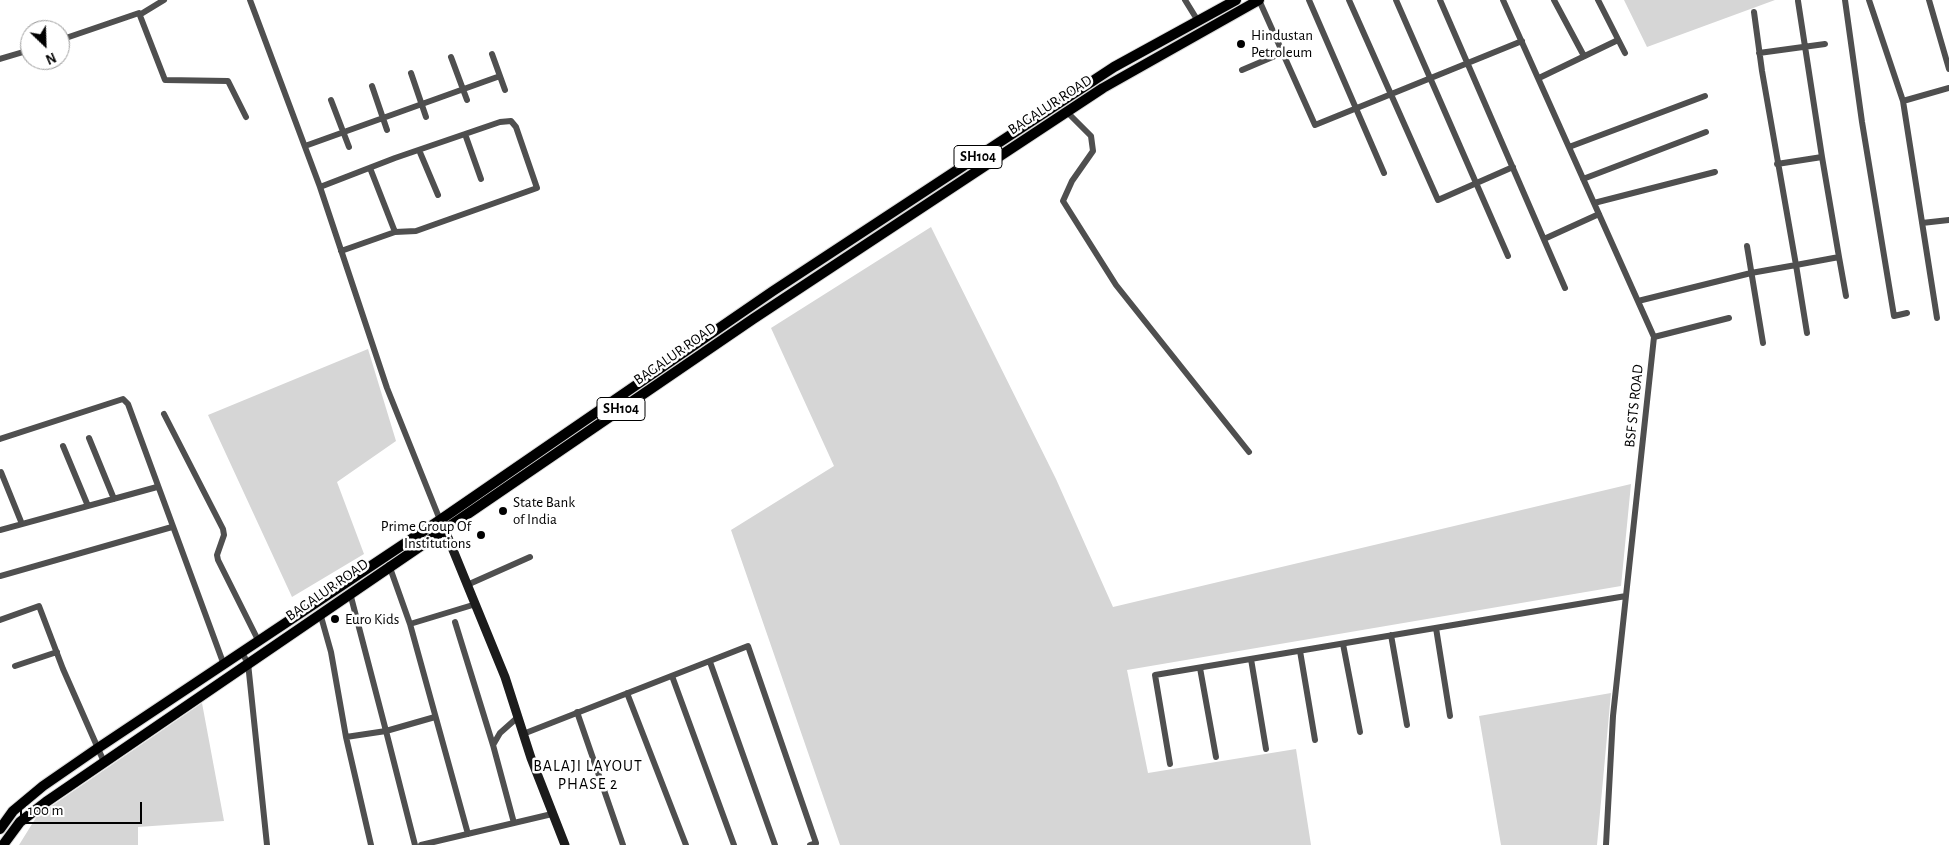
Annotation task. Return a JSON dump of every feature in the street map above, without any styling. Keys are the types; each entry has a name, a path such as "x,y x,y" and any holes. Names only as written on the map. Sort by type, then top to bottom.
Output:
{"main road":[{"name":"BAGALUR ROAD","path":"3,845 20,822 46,802 350,593 442,524 725,323 970,163 1035,117 1114,66 1236,0"},
{"name":"BAGALUR ROAD","path":"0,829 13,811 43,786 242,653 731,334 1066,111 1102,88 1259,0"}],"street":[{"path":"70,37 138,13 140,14 164,0"},
{"path":"250,0 320,187 387,388 505,677 523,734 565,845"},
{"path":"1186,0 1198,21"},
{"path":"1259,0 1315,125 1522,41"},
{"path":"1309,0 1384,172"},
{"path":"1349,0 1438,200 1513,166"},
{"path":"1396,0 1508,256"},
{"path":"1440,0 1566,288"},
{"path":"1503,0 1654,337 1729,318"},
{"path":"1554,0 1584,56"},
{"path":"1598,0 1625,53"},
{"path":"1845,0 1862,122 1894,316 1907,313"},
{"path":"1869,0 1903,101 1937,318"},
{"path":"1929,0 1949,69"},
{"path":"1798,1 1846,296"},
{"path":"1754,12 1777,164 1807,333"},
{"path":"140,14 165,80 228,81 246,117"},
{"path":"1539,78 1618,40"},
{"path":"1759,53 1825,44"},
{"path":"0,60 20,53"},
{"path":"1242,70 1282,53"},
{"path":"492,54 505,90"},
{"path":"451,57 467,100"},
{"path":"411,73 426,117"},
{"path":"305,146 500,76"},
{"path":"372,86 387,130"},
{"path":"1903,101 1949,88"},
{"path":"1570,147 1705,96"},
{"path":"331,100 350,147"},
{"path":"1066,111 1091,136 1093,151 1072,181 1063,201 1116,285 1249,452"},
{"path":"320,187 464,134 500,122 511,121 516,127 537,188 416,231 395,232 341,251"},
{"path":"1583,179 1706,132"},
{"path":"464,134 481,179"},
{"path":"420,150 438,195"},
{"path":"1777,164 1822,157"},
{"path":"370,168 395,232"},
{"path":"1594,203 1715,172"},
{"path":"1544,239 1599,214"},
{"path":"1922,223 1949,220"},
{"path":"1747,246 1763,343"},
{"path":"1638,301 1751,272 1839,257"},
{"path":"725,323 731,334"},
{"name":"BSF STS ROAD","path":"1606,845 1613,716 1654,337"},
{"path":"0,439 123,399 128,404 224,665"},
{"path":"164,414 223,529 224,535 217,555 218,560 259,642"},
{"path":"90,438 114,499"},
{"path":"63,446 88,506"},
{"path":"1,472 22,524"},
{"path":"0,530 157,487"},
{"path":"0,576 172,527"},
{"path":"467,585 530,557"},
{"path":"389,565 410,624 468,834"},
{"path":"350,593 415,845"},
{"path":"1170,764 1154,676 1626,596"},
{"path":"410,624 476,604"},
{"path":"0,620 40,606 56,652 104,762"},
{"path":"320,614 331,652 346,737 371,845"},
{"path":"455,622 493,745 514,823"},
{"path":"1436,628 1450,716"},
{"path":"1391,636 1408,725"},
{"path":"1343,644 1360,732"},
{"path":"523,734 748,646 816,843 810,845"},
{"path":"1300,651 1315,740"},
{"path":"15,666 56,652"},
{"path":"242,653 248,663 267,845"},
{"path":"1251,659 1266,749"},
{"path":"710,662 774,845"},
{"path":"1200,668 1216,757"},
{"path":"672,676 734,845"},
{"path":"628,693 686,845"},
{"path":"577,712 623,845"},
{"path":"346,737 386,731 435,717"},
{"path":"493,745 500,733 518,717"},
{"path":"422,845 552,814"}],"shaded area":[{"path":"1624,0 1775,0 1647,47"},
{"path":"931,227 1056,479 1113,607 1631,484 1621,586 1127,670 1148,773 1296,749 1311,845 840,845 731,530 834,466 771,328"},
{"path":"368,349 396,441 337,482 364,554 292,597 208,415"},
{"path":"1611,693 1597,845 1501,845 1479,716"},
{"path":"202,703 224,821 138,827 138,845 19,845 37,816"}],"place":[{"name":"Hindustan Petroleum","path":"1241,44"},
{"name":"State Bank of India","path":"503,511"},
{"name":"Prime Group Of Institutions","path":"481,535"},
{"name":"Euro Kids","path":"335,619"}],"district":[{"name":"BALAJI LAYOUT PHASE 2","path":"588,775"}]}
